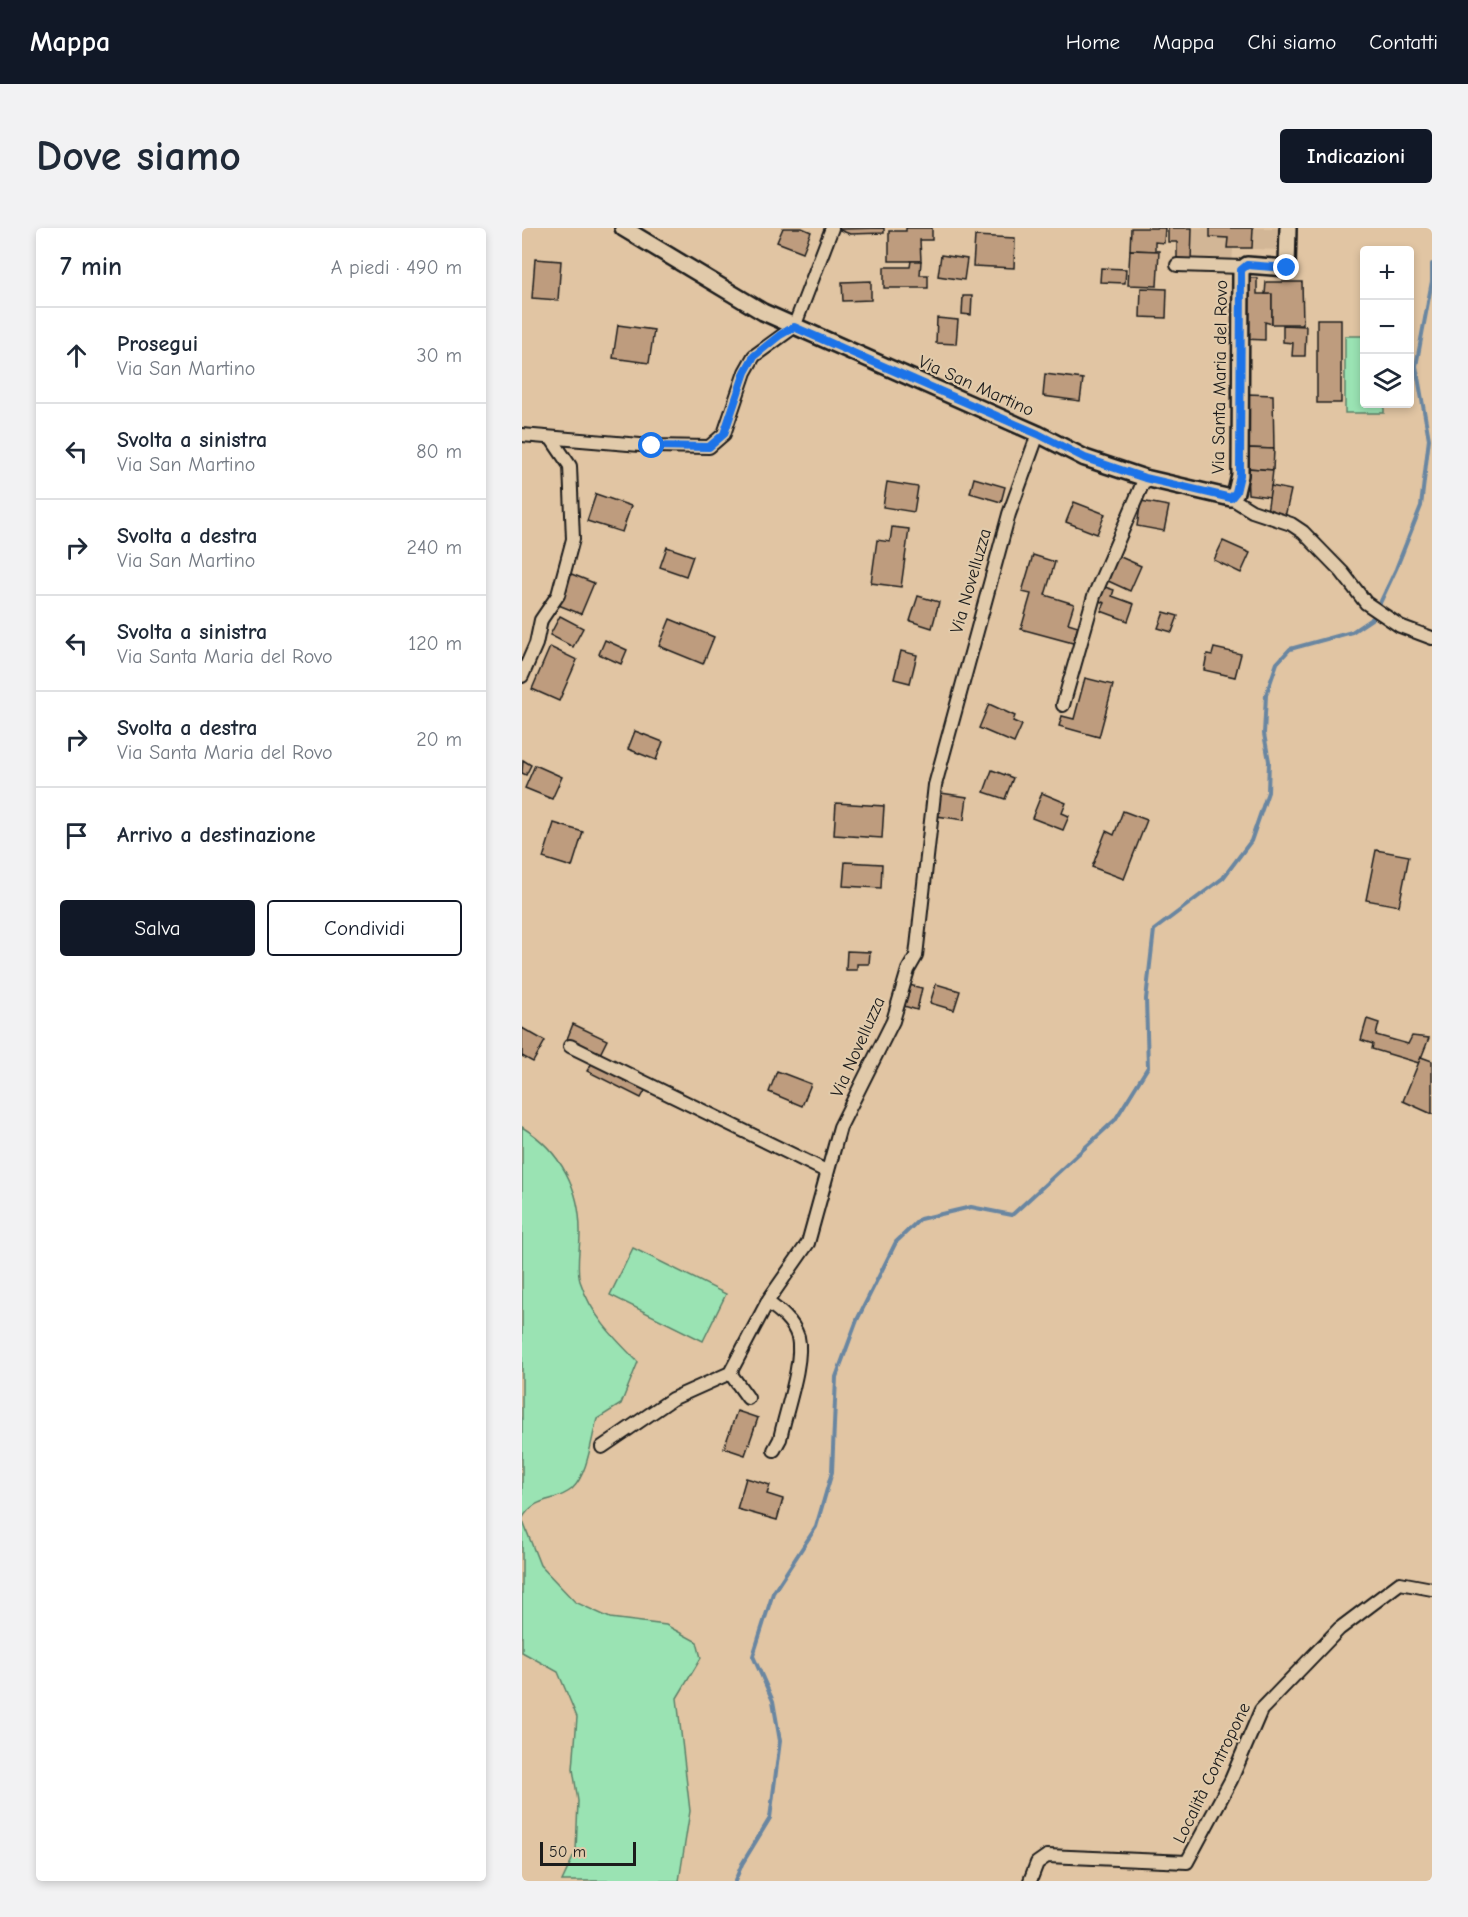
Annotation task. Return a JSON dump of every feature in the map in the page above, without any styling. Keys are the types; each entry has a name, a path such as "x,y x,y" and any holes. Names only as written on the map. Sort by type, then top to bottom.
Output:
{"street":[{"name":"Via San Martino","path":"623,228 754,307 794,327 1038,434 1085,458 1145,478 1231,498 1252,511 1290,524 1303,532 1342,572 1358,596 1400,626 1432,638"},
{"path":"522,435 652,446 709,447 724,434 745,372 754,356 794,327 832,228"},
{"name":"Via Santa Maria del Rovo","path":"1231,498 1236,492 1240,475 1241,272 1243,267 1287,268 1288,228"},
{"path":"1177,265 1243,267"},
{"name":"Via Novelluzza","path":"730,1373 767,1302 808,1243 840,1127 893,1021 908,969 916,956 935,785 1009,514 1038,434"},
{"path":"522,676 536,644 541,620 558,596 573,539 570,466 551,438"},
{"path":"1064,705 1094,596 1145,478"},
{"path":"570,1046 826,1171"},
{"path":"767,1302 786,1318 798,1338 797,1364 780,1439 774,1450"},
{"path":"602,1447 672,1399 730,1373 748,1398"},
{"name":"Località Contropone","path":"1030,1881 1037,1863 1047,1856 1187,1862 1231,1780 1261,1710 1339,1629 1400,1583 1432,1589"}],"shaded area":[{"path":"1192,228 1280,228 1279,250 1233,248 1232,264 1191,262"}],"green space":[{"path":"1345,336 1360,336 1360,408 1384,408 1384,413 1345,413"},
{"path":"522,1127 548,1148 566,1173 577,1203 579,1218 578,1270 580,1281 590,1304 604,1325 638,1362 621,1404 597,1419 585,1466 577,1483 565,1494 540,1502 522,1519"},
{"path":"633,1248 726,1294 703,1341 610,1295"},
{"path":"522,1519 540,1565 575,1602 610,1618 666,1625 697,1642 701,1658 677,1698 690,1811 679,1881 562,1881 576,1851 578,1801 573,1769 577,1717 558,1672 522,1652"}],"building":[{"path":"783,228 802,228 811,232 803,252 777,242"},
{"path":"884,228 884,233 850,234 837,229"},
{"path":"906,228 932,228 932,240 920,240 921,261 889,261 889,231 906,231"},
{"path":"1131,228 1165,228 1164,243 1155,242 1155,251 1130,250"},
{"path":"1168,228 1192,228 1191,262 1177,262 1177,242 1168,242"},
{"path":"1210,228 1253,228 1252,248 1227,248 1228,238 1210,237"},
{"path":"975,236 1015,238 1014,268 973,266"},
{"path":"1130,250 1159,251 1157,286 1128,285"},
{"path":"941,255 967,259 964,280 938,276"},
{"path":"535,259 561,261 558,300 532,298"},
{"path":"911,261 921,261 920,275 928,275 928,288 884,288 884,267 910,267"},
{"path":"1101,268 1126,269 1125,283 1100,282"},
{"path":"1246,278 1257,278 1257,294 1272,294 1272,324 1265,322 1265,340 1244,339"},
{"path":"871,281 871,300 843,301 842,282"},
{"path":"1266,282 1302,282 1303,324 1272,324 1272,294 1265,294"},
{"path":"1141,288 1167,289 1166,318 1140,317"},
{"path":"963,296 972,296 971,315 962,314"},
{"path":"937,318 958,320 956,344 936,343"},
{"path":"1317,319 1341,319 1341,403 1317,403"},
{"path":"618,325 654,330 649,363 613,358"},
{"path":"1283,325 1306,326 1305,356 1292,356 1293,343 1283,342"},
{"path":"1045,374 1083,379 1080,401 1043,396"},
{"path":"1248,394 1273,395 1274,449 1247,448"},
{"path":"1247,448 1274,449 1273,470 1247,468"},
{"path":"1247,468 1273,470 1270,497 1248,494"},
{"path":"974,478 1005,487 1001,502 970,493"},
{"path":"887,482 918,487 914,512 883,507"},
{"path":"1271,486 1291,490 1285,517 1267,512"},
{"path":"596,494 631,506 622,532 587,521"},
{"path":"1141,501 1169,506 1164,531 1137,526"},
{"path":"1074,502 1105,514 1097,534 1066,522"},
{"path":"892,527 909,529 901,587 871,583 877,540 890,542"},
{"path":"1223,541 1250,553 1241,573 1214,560"},
{"path":"667,547 693,556 686,576 660,567"},
{"path":"1033,555 1055,562 1045,595 1074,604 1068,623 1078,626 1073,643 1021,629 1031,594 1022,592"},
{"path":"1116,555 1141,566 1130,591 1106,580"},
{"path":"569,573 594,583 581,614 556,604"},
{"path":"1102,586 1114,590 1112,596 1134,604 1128,621 1101,611 1105,603 1096,600"},
{"path":"918,596 939,602 932,628 910,621"},
{"path":"1164,612 1178,616 1172,632 1158,628"},
{"path":"560,616 583,628 573,647 550,635"},
{"path":"670,619 714,637 703,664 659,646"},
{"path":"605,640 627,650 621,664 599,654"},
{"path":"550,647 577,660 559,701 532,689"},
{"path":"1214,648 1241,654 1235,677 1204,670 1207,654 1212,655"},
{"path":"901,651 917,655 910,683 894,679"},
{"path":"1085,678 1113,685 1099,737 1059,726 1062,716 1074,719"},
{"path":"989,704 1015,716 1013,721 1022,725 1014,743 979,728"},
{"path":"635,731 663,742 656,760 628,749"},
{"path":"523,760 531,765 526,775 522,773"},
{"path":"535,765 562,777 552,799 525,788"},
{"path":"992,770 1013,778 1005,799 984,792"},
{"path":"941,793 967,797 964,820 937,816"},
{"path":"1042,793 1066,803 1062,813 1069,816 1063,830 1032,818"},
{"path":"836,803 884,806 882,838 834,835"},
{"path":"1123,811 1147,820 1124,879 1092,867 1106,831 1114,835"},
{"path":"554,823 583,832 572,867 543,858"},
{"path":"1376,850 1409,856 1399,906 1366,900"},
{"path":"845,862 882,864 881,888 843,886"},
{"path":"847,951 870,952 869,964 857,964 857,970 846,970"},
{"path":"936,984 960,991 954,1010 930,1003"},
{"path":"909,985 922,988 917,1010 904,1006"},
{"path":"1367,1019 1379,1023 1376,1035 1408,1044 1412,1036 1429,1038 1419,1063 1372,1049 1373,1044 1361,1040"},
{"path":"573,1024 607,1040 600,1054 567,1039"},
{"path":"522,1028 545,1041 533,1062 522,1056"},
{"path":"1421,1057 1432,1061 1432,1114 1403,1101"},
{"path":"593,1061 647,1087 641,1098 587,1071"},
{"path":"777,1071 811,1084 802,1106 769,1092"},
{"path":"737,1411 758,1418 745,1455 724,1448"},
{"path":"746,1478 770,1485 767,1494 783,1499 777,1520 737,1509"}],"waterway":[{"path":"735,1881 742,1864 770,1818 780,1741 773,1701 753,1656 773,1593 816,1527 832,1472 836,1377 857,1320 896,1242 920,1219 971,1207 1012,1215 1115,1120 1148,1067 1146,999 1154,930 1223,878 1251,841 1268,792 1269,761 1264,734 1266,695 1277,663 1290,649 1352,632 1373,618 1396,569 1421,506 1429,439 1416,366 1432,281 1432,264"}],"route":[{"path":"652,446 709,447 724,434 733,414 745,372 754,356 794,327 1038,434 1085,458 1145,478 1231,498 1236,492 1240,475 1241,270 1247,265 1287,268"}]}
